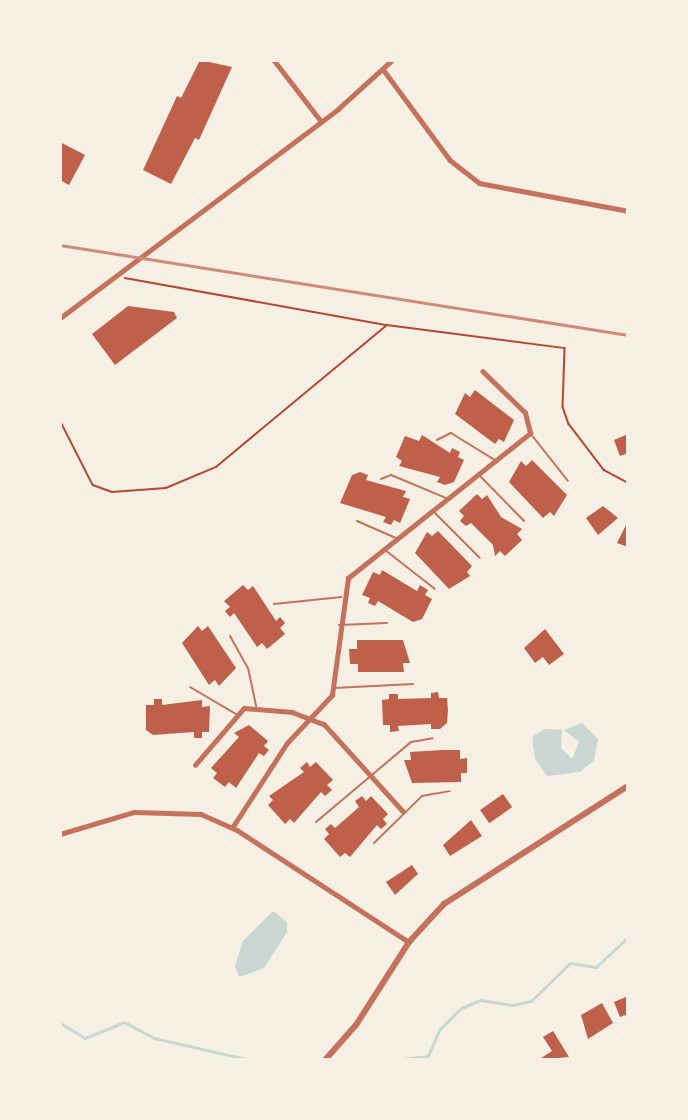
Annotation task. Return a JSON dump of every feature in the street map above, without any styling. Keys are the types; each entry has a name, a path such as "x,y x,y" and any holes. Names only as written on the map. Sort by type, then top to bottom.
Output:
{"street":[{"path":"274,60 321,121"},
{"path":"60,318 321,121 392,60"},
{"path":"382,69 450,160 479,183 628,212"},
{"path":"232,828 287,743 312,718 334,688 342,597 354,571 498,462 530,433 525,413 483,372"},
{"path":"195,765 236,714 256,706 312,718 370,773 403,811"},
{"path":"325,1060 356,1025 408,942 473,882 628,786"},
{"path":"60,834 153,809 201,814 232,828 408,942"}],"lane":[{"path":"437,440 451,433 498,462"},
{"path":"530,433 568,480"},
{"path":"381,479 391,475 448,499"},
{"path":"480,476 524,521"},
{"path":"433,511 480,558"},
{"path":"357,521 396,538"},
{"path":"383,548 435,589"},
{"path":"273,604 342,597"},
{"path":"339,624 387,623"},
{"path":"230,636 248,668 256,706"},
{"path":"334,688 413,684"},
{"path":"190,687 236,714"},
{"path":"316,822 370,773 411,742 433,738"},
{"path":"374,843 403,811 422,796 450,791"}],"path":[{"path":"116,276 387,325 565,348 563,407 569,424 604,470 628,483"},
{"path":"60,420 93,485 112,492 166,488 231,456 387,325"}],"shaded area":[{"path":"582,723 598,739 594,760 580,772 547,776 535,759 532,737 545,729 562,730 561,748 572,759 579,742 564,730"},
{"path":"273,911 287,922 287,932 264,968 239,977 235,966 243,941"}],"building":[{"path":"200,60 232,67 199,140 195,138 171,184 143,170 177,96 181,98"},
{"path":"60,142 85,155 69,185 60,180"},
{"path":"128,306 174,312 177,318 115,365 92,334"},
{"path":"475,390 514,420 504,442 499,439 495,444 455,414 465,393 470,397"},
{"path":"628,434 628,453 620,456 614,440"},
{"path":"422,435 450,453 452,448 460,452 458,457 464,460 454,482 445,485 437,482 440,477 399,466 402,461 396,457 405,436 419,441"},
{"path":"532,460 567,495 554,516 550,512 543,518 509,482 521,461 526,466"},
{"path":"360,472 368,475 366,480 406,491 403,497 410,499 400,523 394,520 391,525 383,522 386,517 340,503 352,475"},
{"path":"477,494 482,499 487,495 501,517 522,529 517,534 522,540 505,556 500,551 495,556 493,545 471,523 466,526 460,521 464,516 459,511"},
{"path":"603,506 618,518 598,535 586,518"},
{"path":"626,525 628,526 628,547 617,543"},
{"path":"438,531 472,566 467,572 470,576 449,589 415,553 427,532 432,536"},
{"path":"382,570 417,591 420,585 428,590 425,595 432,599 422,619 413,622 378,601 375,606 368,603 370,598 362,595 373,572 380,575"},
{"path":"243,585 248,590 253,586 276,621 280,617 285,623 280,628 285,634 267,649 262,643 257,647 234,613 230,617 225,611 230,607 224,601"},
{"path":"198,626 202,631 208,626 236,668 219,686 215,680 209,685 182,643"},
{"path":"545,629 564,654 549,665 543,657 535,663 524,648"},
{"path":"357,640 403,640 410,663 403,663 404,672 358,672 358,664 350,664 349,649 357,649"},
{"path":"438,692 439,698 447,698 448,710 447,723 440,729 431,729 431,724 398,726 399,731 390,732 390,725 383,725 382,700 389,699 389,694 398,694 398,699 431,698 431,693"},
{"path":"154,699 162,699 162,705 202,700 202,707 210,706 209,732 202,732 202,738 194,738 194,732 153,735 146,730 146,705 154,705"},
{"path":"249,725 268,741 264,746 269,750 264,756 259,753 236,788 229,782 225,787 213,778 217,773 211,768 239,737 234,733"},
{"path":"460,750 460,759 467,758 467,773 461,773 461,782 412,783 404,760 411,760 410,752"},
{"path":"307,762 310,767 316,762 333,780 327,785 332,790 325,796 321,792 294,823 290,819 285,824 268,805 273,800 269,796 304,772 300,768"},
{"path":"503,794 512,807 489,823 480,810"},
{"path":"362,796 366,801 371,796 388,814 383,819 387,824 381,829 377,825 350,857 345,853 340,857 324,839 329,834 325,829 331,824 335,828 359,807 355,801"},
{"path":"471,820 482,836 450,856 443,845"},
{"path":"412,865 418,874 395,895 386,882"},
{"path":"628,996 628,1021 625,1015 620,1017 614,1002"},
{"path":"602,1003 613,1023 588,1039 581,1015"},
{"path":"553,1031 569,1057 538,1060 552,1051 543,1037"}],"waterway":[{"path":"392,1060 428,1056 439,1030 461,1008 481,1000 513,1005 531,1001 570,963 596,967 628,937"},
{"path":"60,1023 85,1038 124,1022 154,1038 250,1060"}],"railway":[{"path":"60,245 628,335"}]}
